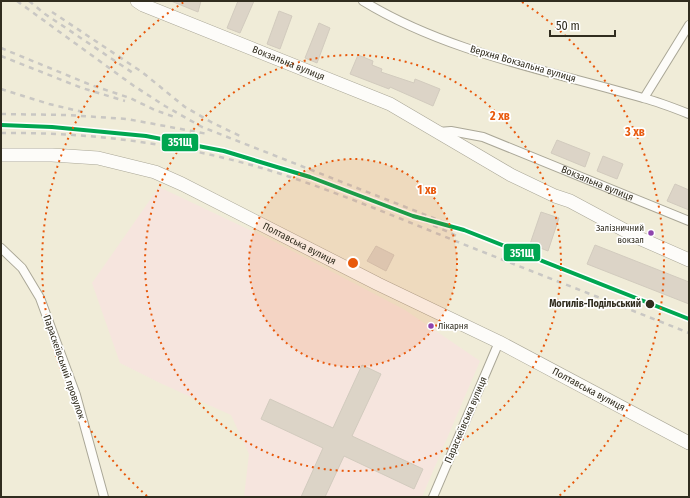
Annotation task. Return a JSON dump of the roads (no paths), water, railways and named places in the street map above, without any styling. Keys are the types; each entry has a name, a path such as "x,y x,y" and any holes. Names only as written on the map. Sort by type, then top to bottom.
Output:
{"main road":[{"name":"Вокзальна вулиця","path":"137,1 155,10 390,104 511,175 555,196 570,201 638,238 689,260"},
{"name":"Полтавська вулиця","path":"1,155 52,154 98,158 155,172 378,284 499,342 689,443"},
{"name":"Вокзальна вулиця","path":"555,196 581,215 610,232 658,254 689,266"}],"street":[{"name":"Верхня Вокзальна вулиця","path":"363,1 382,13 444,40 503,60 644,98 689,114"},
{"path":"644,98 689,25"},
{"name":"Вокзальна вулиця","path":"436,132 451,130 483,137 689,221"},
{"name":"Параскеївський провулок","path":"1,248 22,268 40,298 76,395 104,497"},
{"name":"Параскеївська вулиця","path":"433,497 499,342"}],"railway":[{"path":"17,1 134,86 202,127 464,230"},
{"path":"29,1 45,14 133,73"},
{"path":"52,12 142,72 185,107 242,137"},
{"path":"1,48 91,85 130,98 155,110 177,118"},
{"path":"1,56 82,88 125,101"},
{"path":"1,89 49,104 83,112"},
{"path":"1,114 67,115 127,119 208,134"},
{"path":"1,133 38,133 111,138 184,149 255,166 356,201 689,333"},
{"path":"415,217 457,236"}],"place":[{"name":"Залізничний вокзал","path":"651,233"},
{"name":"Могилів-Подільський","path":"650,304"},
{"name":"Лікарня","path":"431,326"}]}
